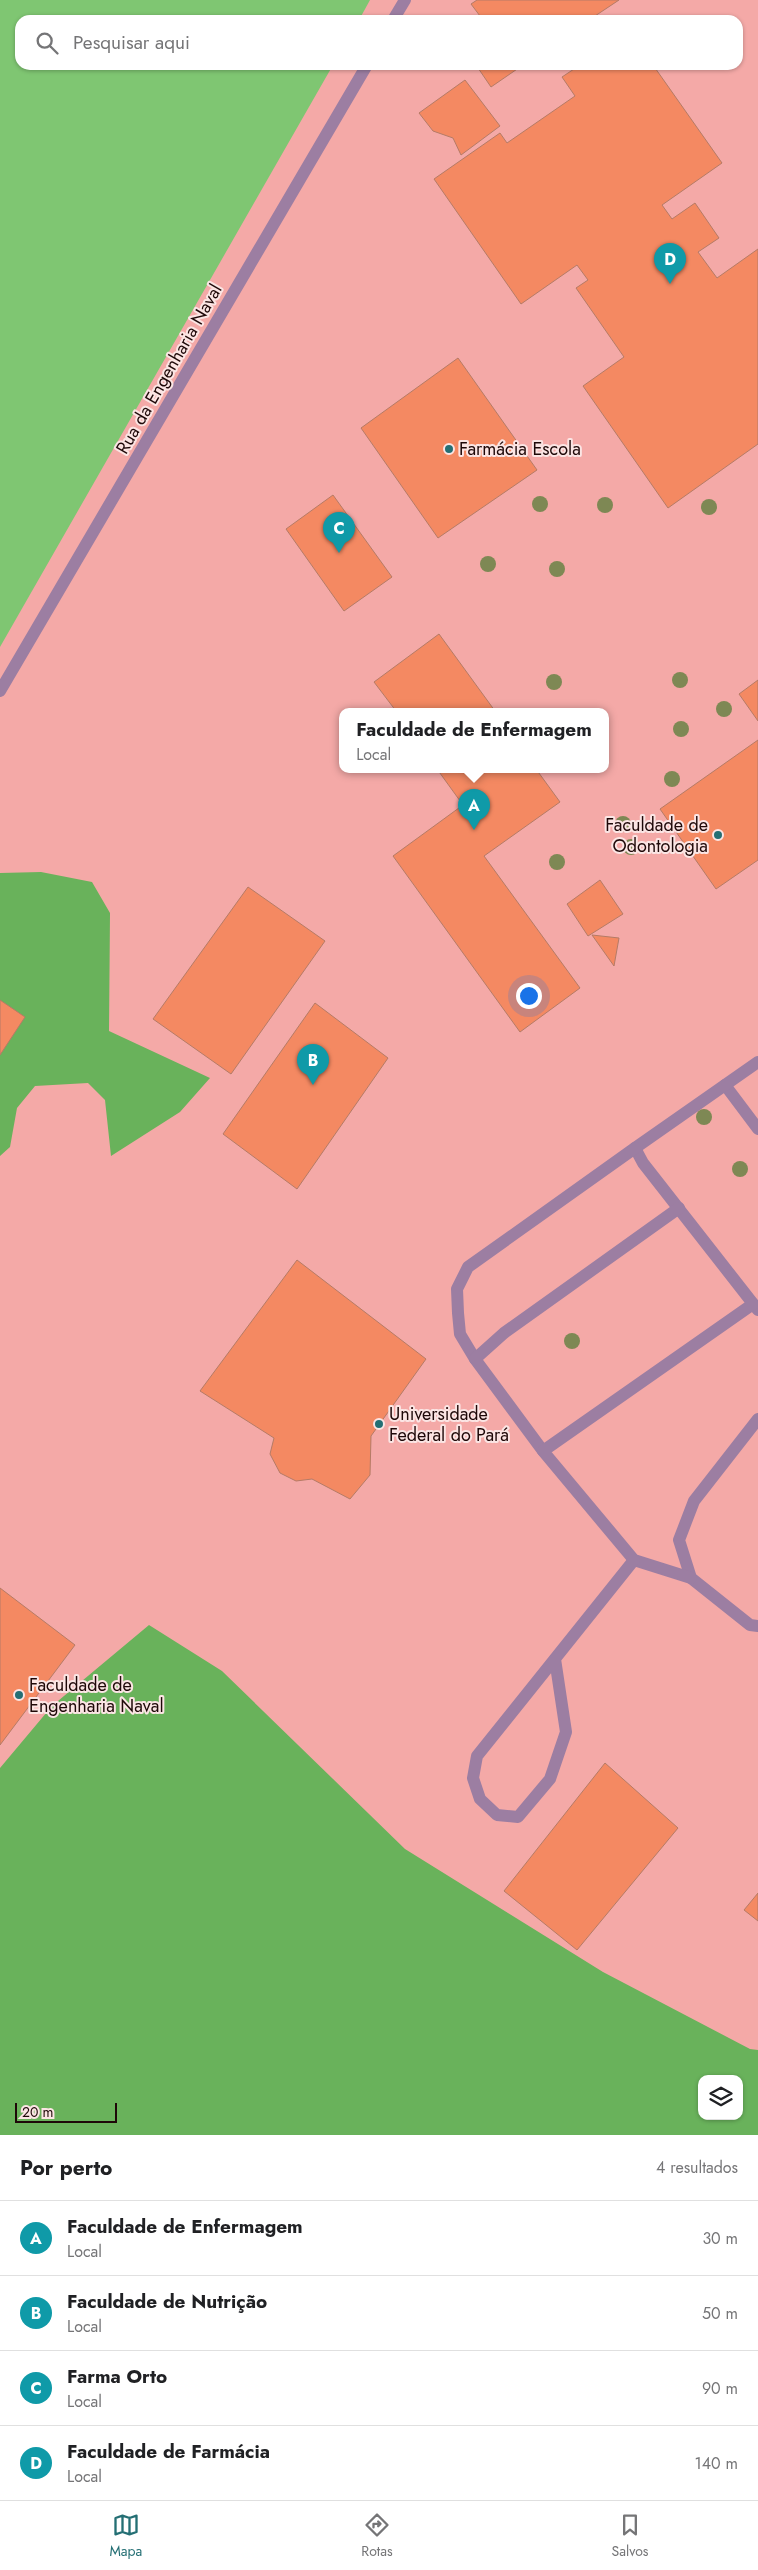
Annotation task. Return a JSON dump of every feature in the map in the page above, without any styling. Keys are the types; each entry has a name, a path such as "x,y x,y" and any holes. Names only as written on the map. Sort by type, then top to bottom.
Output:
{"lane":[{"path":"397,15 405,0"},
{"name":"Rua da Engenharia Naval","path":"0,691 364,70"},
{"path":"758,1062 468,1267 457,1289 460,1334 475,1360 543,1451 634,1560 691,1578 750,1625 758,1626"},
{"path":"725,1085 758,1129"},
{"path":"543,1451 756,1307 678,1208 643,1162 635,1148"},
{"path":"475,1360 504,1333 678,1208"},
{"path":"691,1578 679,1540 694,1502 758,1419"},
{"path":"555,1659 566,1732 550,1779 518,1817 497,1815 480,1799 473,1778 477,1756 634,1560"}],"shaded area":[{"name":"Universidade Federal do Pará","path":"0,0 758,0 758,2135 0,2135"}],"green space":[{"path":"0,0 370,0 362,15 15,15 15,70 330,70 0,647"},
{"path":"41,872 92,882 110,913 109,1031 210,1078 180,1112 111,1156 105,1100 88,1083 35,1086 17,1108 10,1147 0,1156 0,873"},
{"path":"149,1625 222,1671 405,1849 603,1972 750,2049 758,2050 758,2135 0,2135 0,1768 52,1706"}],"building":[{"path":"477,0 619,0 596,15 479,15 471,4"},
{"path":"479,70 516,70 491,87"},
{"path":"572,70 657,70 722,163 662,205 672,219 695,203 719,238 698,252 717,278 758,249 758,444 668,508 583,386 624,357 576,288 588,280 577,265 521,304 434,179 500,133 507,143 575,96 562,77"},
{"path":"465,80 500,126 461,155 453,138 433,131 419,113"},
{"name":"Farmácia Escola","path":"458,358 537,470 438,538 361,428"},
{"path":"333,495 392,577 344,611 286,529"},
{"path":"439,634 493,708 394,708 374,682"},
{"path":"758,680 758,721 739,694"},
{"name":"Faculdade de Odontologia","path":"758,740 758,860 716,889 660,809"},
{"path":"440,773 539,773 560,802 484,856 580,988 520,1032 393,856 463,805"},
{"path":"600,880 623,914 588,936 567,904"},
{"path":"248,887 325,941 231,1074 153,1019"},
{"path":"592,935 619,938 614,966"},
{"path":"0,1000 25,1017 0,1055"},
{"path":"315,1003 388,1058 297,1189 223,1134"},
{"path":"297,1260 426,1359 371,1436 370,1475 350,1499 312,1479 296,1481 280,1473 270,1454 274,1438 200,1391"},
{"name":"Faculdade de Engenharia Naval","path":"0,1588 75,1645 0,1745"},
{"path":"605,1763 678,1828 577,1950 504,1891"},
{"path":"758,1893 758,1921 744,1910"}],"place":[{"name":"Faculdade de Farmácia","path":"670,284"},
{"name":"Farmácia Escola","path":"449,449"},
{"name":"Farma Orto","path":"339,553"},
{"name":"Faculdade de Enfermagem","path":"474,830"},
{"name":"Faculdade de Odontologia","path":"718,835"},
{"name":"Faculdade de Nutrição","path":"313,1085"},
{"name":"Universidade Federal do Pará","path":"379,1424"},
{"name":"Faculdade de Engenharia Naval","path":"19,1695"}]}
